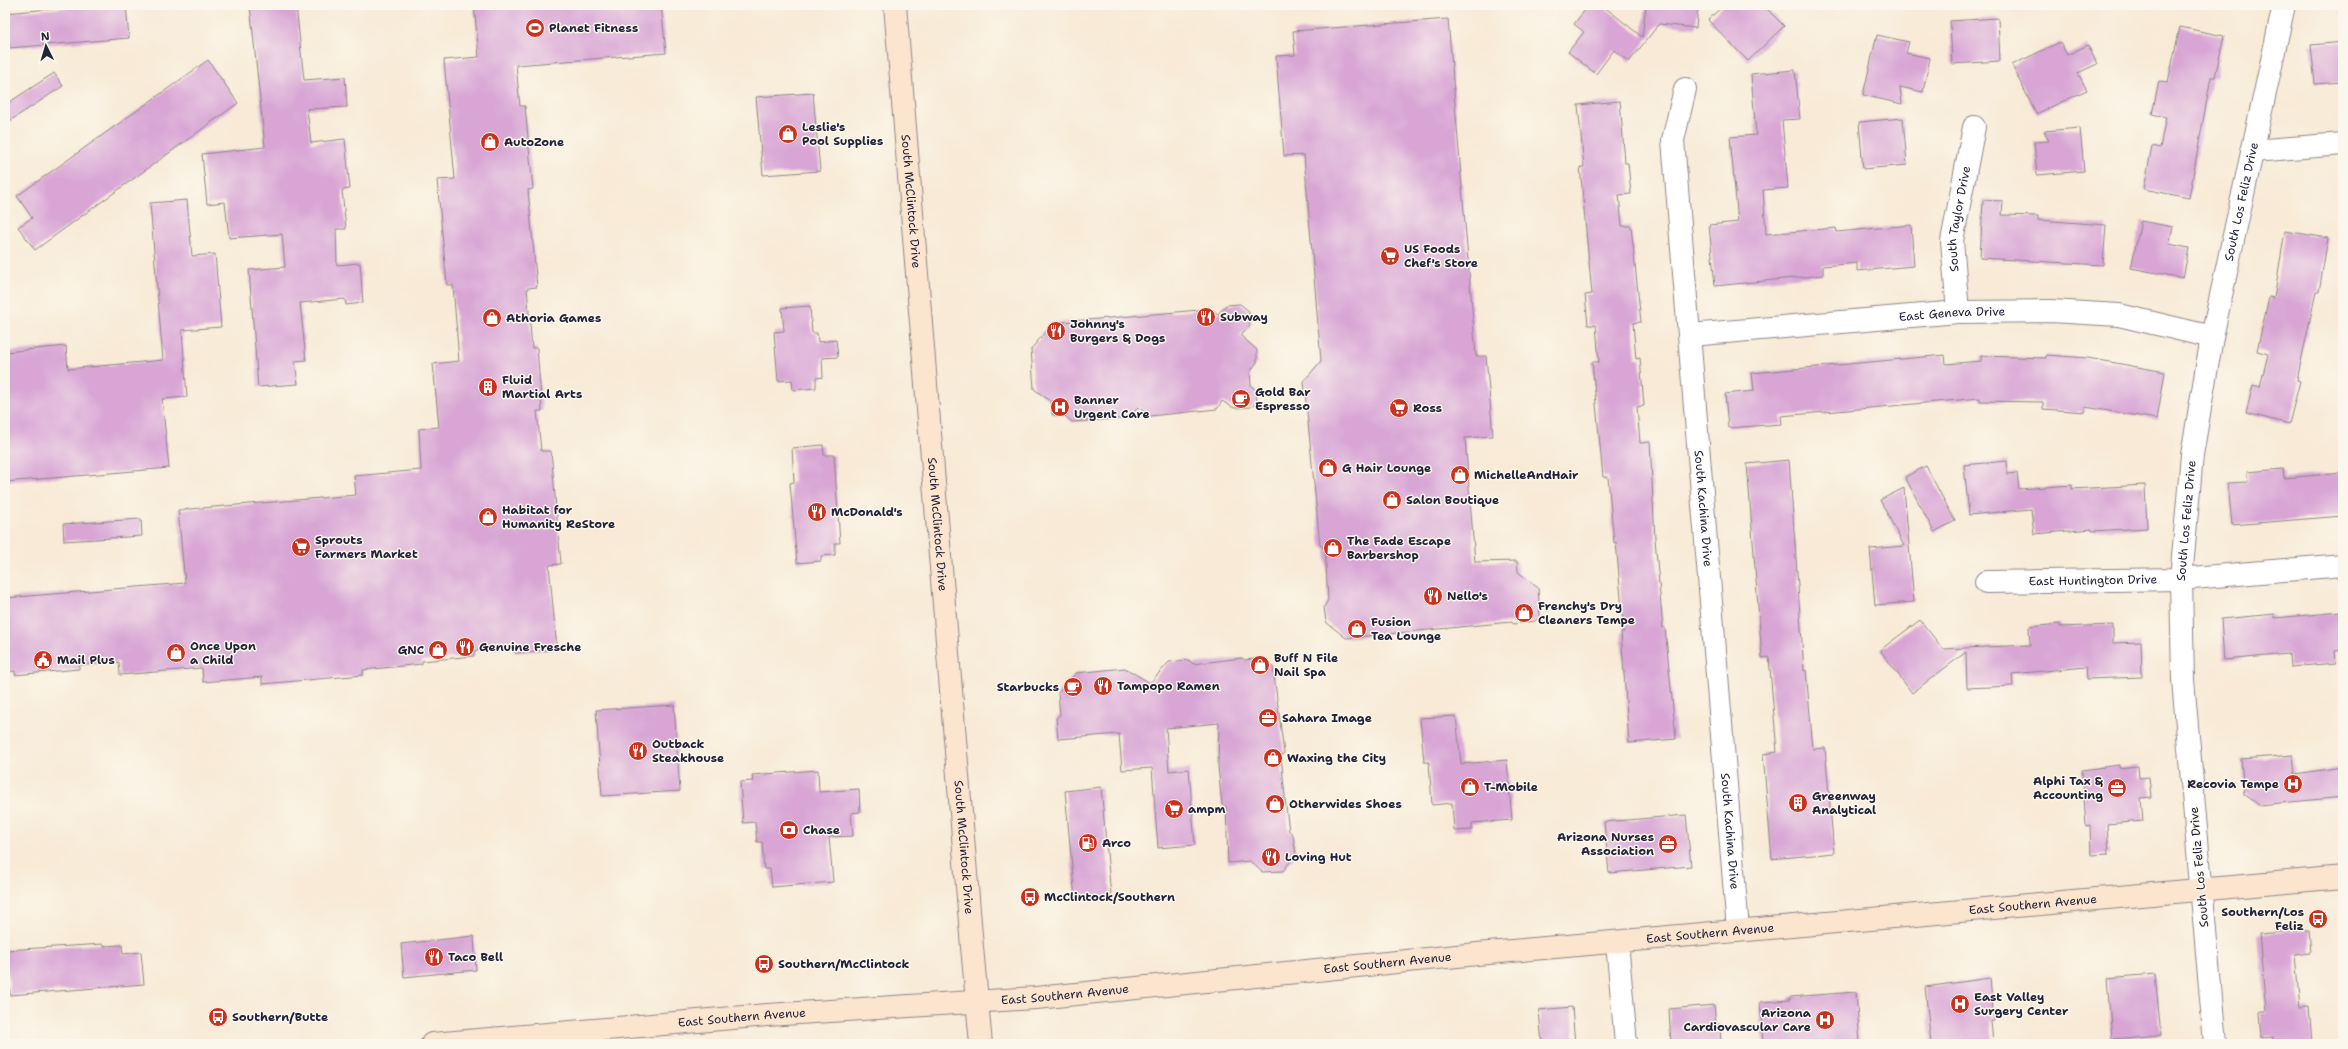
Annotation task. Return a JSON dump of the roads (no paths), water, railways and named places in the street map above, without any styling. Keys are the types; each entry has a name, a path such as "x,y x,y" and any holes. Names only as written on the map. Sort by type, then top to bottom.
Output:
{"main road":[{"name":"South McClintock Drive","path":"895,5 981,1044"},
{"name":"East Southern Avenue","path":"432,1044 767,1015 1036,998 1738,930 2343,876"}],"street":[{"name":"South Los Feliz Drive","path":"2214,1044 2183,680 2181,579 2192,455 2212,337 2284,5"},
{"name":"South Kachina Drive","path":"1685,89 1673,140 1738,930"},
{"name":"South Taylor Drive","path":"1958,312 1952,241 1974,127"},
{"path":"2252,151 2343,144"},
{"name":"East Geneva Drive","path":"1690,335 1958,312 2052,311 2119,315 2212,337"},
{"name":"East Huntington Drive","path":"1986,582 2181,579 2343,565"},
{"path":"1617,942 1626,1044"}],"place":[{"name":"Planet Fitness","path":"535,28"},
{"name":"Leslie's Pool Supplies","path":"788,134"},
{"name":"AutoZone","path":"490,142"},
{"name":"US Foods Chef's Store","path":"1390,256"},
{"name":"Subway","path":"1206,317"},
{"name":"Athoria Games","path":"492,318"},
{"name":"Johnny's Burgers & Dogs","path":"1056,331"},
{"name":"Fluid Martial Arts","path":"488,387"},
{"name":"Gold Bar Espresso","path":"1241,399"},
{"name":"Banner Urgent Care","path":"1060,407"},
{"name":"Ross","path":"1399,408"},
{"name":"G Hair Lounge","path":"1328,468"},
{"name":"MichelleAndHair","path":"1460,475"},
{"name":"Salon Boutique","path":"1392,500"},
{"name":"McDonald's","path":"817,512"},
{"name":"Habitat for Humanity ReStore","path":"488,517"},
{"name":"Sprouts Farmers Market","path":"301,547"},
{"name":"The Fade Escape Barbershop","path":"1333,548"},
{"name":"Nello's","path":"1433,596"},
{"name":"Frenchy's Dry Cleaners Tempe","path":"1524,613"},
{"name":"Fusion Tea Lounge","path":"1357,629"},
{"name":"Genuine Fresche","path":"465,647"},
{"name":"GNC","path":"438,650"},
{"name":"Once Upon a Child","path":"176,653"},
{"name":"Mail Plus","path":"43,660"},
{"name":"Buff N File Nail Spa","path":"1260,665"},
{"name":"Tampopo Ramen","path":"1103,686"},
{"name":"Starbucks","path":"1073,687"},
{"name":"Sahara Image","path":"1268,718"},
{"name":"Outback Steakhouse","path":"638,751"},
{"name":"Waxing the City","path":"1273,758"},
{"name":"Recovia Tempe","path":"2293,784"},
{"name":"T-Mobile","path":"1470,787"},
{"name":"Alphi Tax & Accounting","path":"2117,788"},
{"name":"Greenway Analytical","path":"1798,803"},
{"name":"Otherwides Shoes","path":"1275,804"},
{"name":"ampm","path":"1174,809"},
{"name":"Chase","path":"789,830"},
{"name":"Arco","path":"1088,843"},
{"name":"Arizona Nurses Association","path":"1668,844"},
{"name":"Loving Hut","path":"1271,857"},
{"name":"McClintock/Southern","path":"1030,897"},
{"name":"Southern/Los Feliz","path":"2318,919"},
{"name":"Taco Bell","path":"434,957"},
{"name":"Southern/McClintock","path":"764,964"},
{"name":"East Valley Surgery Center","path":"1960,1004"},
{"name":"Southern/Butte","path":"218,1017"},
{"name":"Arizona Cardiovascular Care","path":"1825,1020"}]}
